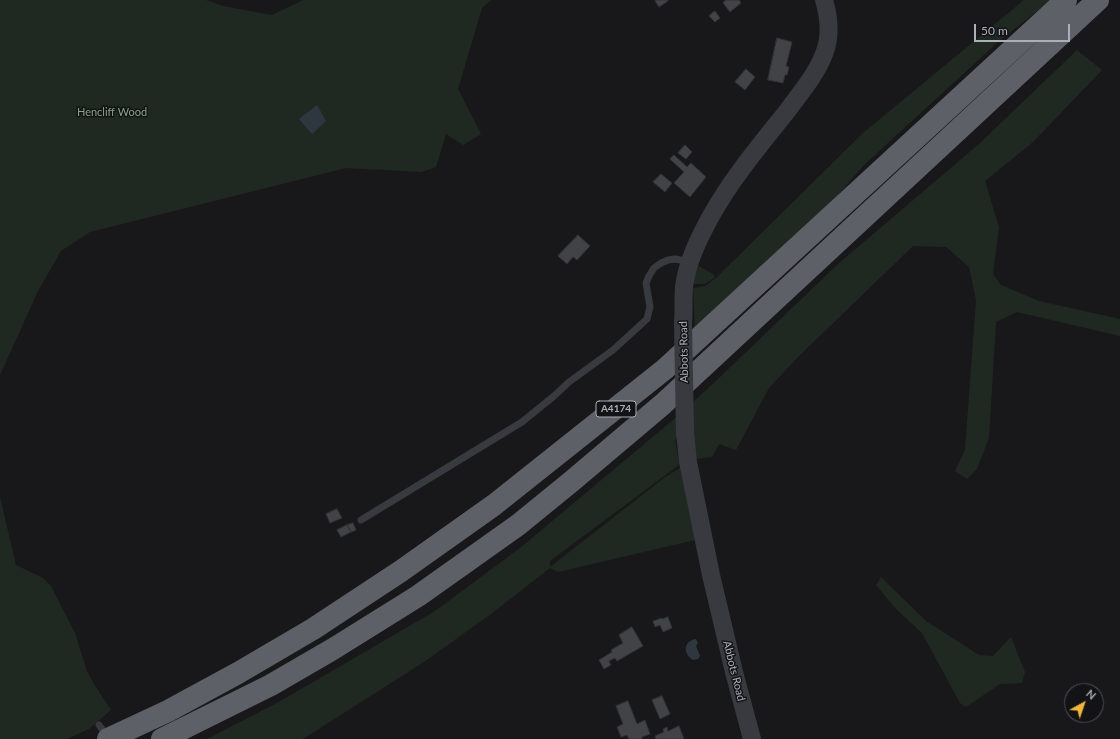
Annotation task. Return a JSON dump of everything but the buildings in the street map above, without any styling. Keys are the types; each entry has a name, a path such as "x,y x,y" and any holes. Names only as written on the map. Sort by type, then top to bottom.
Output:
{"highway":[{"name":"A4174","path":"106,734 168,711 238,673 313,629 401,571 500,501 666,369 1066,0"},
{"name":"A4174","path":"162,739 271,685 333,649 418,596 530,515 663,404 1098,0"}],"street":[{"name":"Abbots Road","path":"752,739 734,672 711,575 688,462 685,432 683,323 684,287 690,262 711,215 737,175 814,76 825,53 829,31 827,9 824,0"}],"lane":[{"path":"361,520 522,422 569,382 613,350 647,319 650,307 646,283 654,268 668,260 675,259 690,262"}],"green space":[{"name":"Hencliff Wood","path":"0,0 206,0 223,6 272,15 303,0 491,0 482,8 458,89 481,134 463,145 446,134 436,167 421,172 346,168 90,232 61,251 38,291 0,375"},
{"path":"1024,0 1051,0 998,42 864,165 804,234 695,332 693,288 705,286 716,278 863,133"},
{"path":"1077,50 1102,70 1033,142 985,181 999,227 993,274 1001,285 1039,301 1120,319 1120,336 1017,312 996,322 989,438 977,469 967,479 955,471 965,450 976,300 969,267 946,247 913,246 799,356 769,388 736,450 719,444 712,457 695,459 691,428 675,440 679,465 550,561 550,567 664,478 680,468 695,540 558,572 550,568 491,614 424,662 303,739 207,739 277,703 435,611 520,548 673,420 838,264 980,143"},
{"path":"697,265 713,274 715,277 705,284 693,284"},
{"path":"0,497 16,565 43,578 51,586 75,633 87,671 111,710 89,729 67,739 0,739"},
{"path":"881,577 926,621 979,655 993,656 1011,637 1025,672 1022,683 1000,684 966,707 960,703 922,633 897,610 876,585"}],"shaded area":[{"path":"317,105 326,121 312,134 299,119"},
{"path":"696,639 698,643 696,646 700,656 698,659 693,660 687,654 686,648 689,642"}]}
